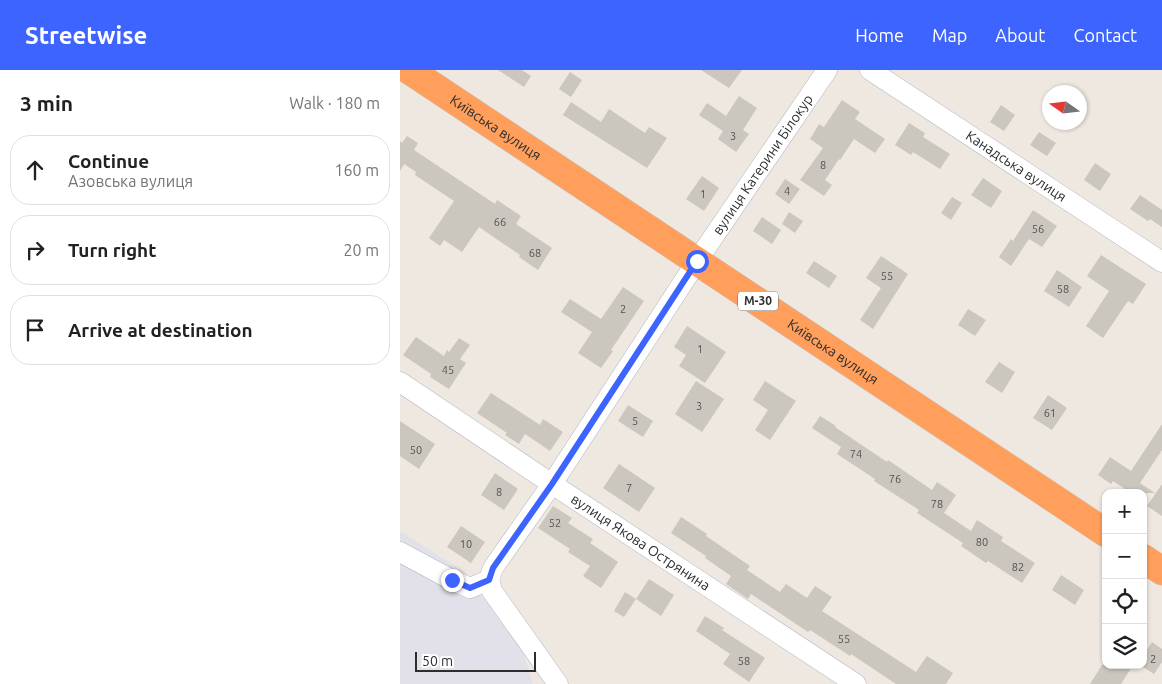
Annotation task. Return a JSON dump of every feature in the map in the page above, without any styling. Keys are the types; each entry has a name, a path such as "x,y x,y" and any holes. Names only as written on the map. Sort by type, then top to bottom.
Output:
{"highway":[{"name":"Київська вулиця","path":"409,70 1102,530"},
{"path":"1147,561 1162,571"}],"street":[{"name":"вулиця Катерини Білокур","path":"489,580 493,568 552,484 697,261 827,70"},
{"name":"Канадська вулиця","path":"870,70 1162,262"},
{"name":"вулиця Якова Острянина","path":"400,382 856,684"},
{"path":"400,552 470,588 489,580 492,591 558,684"}],"shaded area":[{"path":"400,531 466,573 479,593 521,646 533,684 400,684"}],"building":[{"path":"498,70 522,70 531,76 524,87"},
{"path":"701,70 742,70 729,88"},
{"path":"570,72 582,80 571,97 559,89"},
{"path":"739,96 757,108 743,130 749,134 736,152 718,139 723,131 699,115 707,103 726,116"},
{"path":"842,100 860,112 855,119 885,139 875,153 854,139 825,180 832,185 824,196 800,180 823,148 810,139 819,124 824,127"},
{"path":"571,102 601,122 609,109 645,133 649,127 667,138 647,168 563,115"},
{"path":"1001,105 1015,115 1004,131 990,122"},
{"path":"909,123 925,133 923,137 950,154 940,169 913,152 911,155 895,145"},
{"path":"1039,132 1056,143 1047,156 1030,145"},
{"path":"407,136 418,143 414,150 495,204 497,200 521,216 516,224 552,248 538,270 519,257 520,255 479,227 462,252 444,240 440,246 429,238 454,201 415,175 416,172 404,164 400,171 400,141 402,143"},
{"path":"1095,163 1111,174 1100,191 1084,180"},
{"path":"702,176 719,188 704,211 686,199"},
{"path":"983,178 1002,191 991,208 971,195"},
{"path":"785,179 800,189 789,204 775,194"},
{"path":"1140,195 1162,210 1162,227 1150,219 1148,221 1130,209"},
{"path":"952,197 962,203 951,220 941,213"},
{"path":"1033,210 1057,226 1042,247 1029,239 1011,266 999,257 1011,239 1013,241"},
{"path":"789,212 803,221 795,233 782,224"},
{"path":"762,217 781,230 772,244 753,231"},
{"path":"1101,255 1146,284 1133,304 1128,301 1103,338 1086,326 1109,291 1087,276"},
{"path":"881,256 908,274 873,329 860,320 881,288 866,278"},
{"path":"814,261 837,276 829,288 806,273"},
{"path":"1057,270 1082,287 1069,307 1044,291"},
{"path":"623,287 644,301 601,368 578,353 592,332 561,312 570,299 601,319"},
{"path":"968,309 986,320 975,336 958,325"},
{"path":"687,326 726,352 705,383 679,366 686,355 674,347"},
{"path":"416,337 444,356 447,350 449,352 459,338 470,345 460,359 466,363 449,389 430,377 431,374 403,355"},
{"path":"999,362 1015,372 1002,393 985,382"},
{"path":"696,381 724,399 702,432 675,414"},
{"path":"765,381 796,401 770,440 755,430 768,410 753,400"},
{"path":"491,393 540,425 543,419 563,432 550,451 525,434 519,444 505,435 507,433 477,413"},
{"path":"1048,395 1067,408 1052,430 1033,418"},
{"path":"628,405 653,421 643,437 618,421"},
{"path":"820,416 932,490 937,482 956,495 944,513 971,531 977,520 1003,537 1001,541 1035,563 1022,583 988,561 986,563 961,546 963,543 917,513 919,510 837,454 841,447 812,428"},
{"path":"400,421 435,444 419,469 400,456"},
{"path":"1162,424 1162,450 1140,483 1155,493 1147,493 1147,489 1125,489 1113,481 1111,484 1098,475 1110,457 1131,471"},
{"path":"619,464 655,488 639,512 603,488"},
{"path":"495,473 518,489 504,510 481,495"},
{"path":"1162,484 1162,516 1147,506"},
{"path":"553,506 572,518 568,523 593,539 590,543 618,562 601,588 583,576 590,566 568,552 570,549 538,528"},
{"path":"681,517 750,566 747,570 780,592 786,584 807,598 815,586 832,597 822,611 916,672 927,656 953,673 946,684 896,684 851,654 850,656 810,630 808,632 751,594 748,599 726,584 731,576 705,558 706,556 671,533"},
{"path":"461,526 485,542 471,563 447,547"},
{"path":"1061,575 1084,590 1075,605 1052,590"},
{"path":"649,579 674,595 661,616 636,599"},
{"path":"625,592 636,599 624,617 614,611"},
{"path":"705,616 724,628 722,630 765,658 749,682 723,664 730,654 696,631"},
{"path":"1152,642 1162,649 1162,662 1154,674 1146,669 1147,650"},
{"path":"1102,665 1102,669 1130,669 1121,684 1090,684"}],"route":[{"path":"452,580 470,588 489,580 493,568 552,484 697,261"}]}
